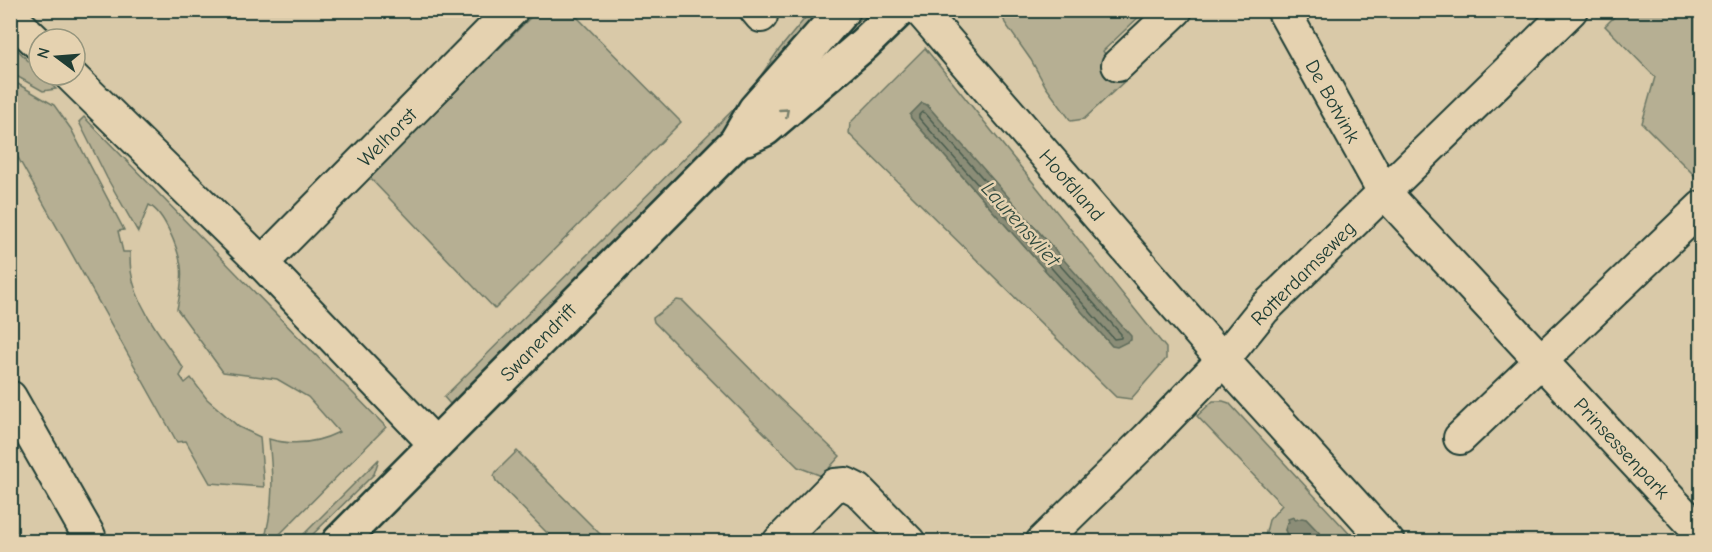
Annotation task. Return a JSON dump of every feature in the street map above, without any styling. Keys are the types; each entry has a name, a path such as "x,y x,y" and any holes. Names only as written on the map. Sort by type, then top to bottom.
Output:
{"main road":[{"name":"Swanendrift","path":"339,542 736,142 755,110 843,10"},
{"name":"Swanendrift","path":"736,142 765,129 899,10"}],"street":[{"name":"Welhorst","path":"262,263 512,10"},
{"name":"Hoofdland","path":"920,10 1223,360"},
{"path":"1118,65 1176,10"},
{"name":"De Botvink","path":"1282,10 1384,192"},
{"name":"Rotterdamseweg","path":"1042,542 1147,439 1223,360 1264,309 1571,10"},
{"path":"10,16 27,32"},
{"path":"82,87 262,263 436,445"},
{"name":"Prinsessenpark","path":"1384,192 1701,534"},
{"path":"1460,438 1701,207"},
{"path":"1223,360 1388,542"},
{"path":"10,397 90,536 83,542"},
{"path":"779,542 835,485 846,484 858,490 909,542"}],"shaded area":[{"path":"537,11 571,11 681,122 495,309 369,177"},
{"path":"811,11 817,11 825,18 751,106 450,404 444,397 746,97 778,51"},
{"path":"1001,11 1145,11 1103,51 1115,70 1129,77 1084,119 1071,121 1005,23"},
{"path":"1620,11 1701,11 1702,175 1698,179 1642,123 1655,77 1605,26"},
{"path":"11,43 27,60 27,82 11,73"},
{"path":"925,48 1166,348 1166,359 1131,399 1116,397 849,134 850,123","holes":["922,103 927,105 1112,346 911,118"]},
{"path":"11,80 54,105 71,129 124,230 118,231 123,252 130,252 134,284 152,323 184,369 180,376 185,383 191,378 207,399 239,427 260,437 264,487 210,483 186,441 177,442 11,145"},
{"path":"36,87 56,89 43,91"},
{"path":"84,117 386,427 273,541 264,541 270,516 272,491 269,439 305,442 322,439 339,432 308,397 277,379 223,372 177,309 181,266 174,241 165,223 155,209 149,205 138,232 79,122"},
{"path":"677,300 683,301 840,456 822,476 798,467 654,322 653,318"},
{"path":"1213,401 1229,403 1356,541 1327,541 1306,519 1289,522 1285,530 1290,541 1269,541 1265,536 1269,520 1282,505 1197,416"},
{"path":"517,451 607,541 555,541 496,481 494,476 496,472"},
{"path":"379,459 374,474 306,541 297,541"}],"water":[{"name":"Laurensvliet","path":"922,103 927,105 1131,336 1131,340 1117,347 1112,346 911,118 910,115"},
{"path":"1294,517 1295,520 1306,519 1327,541 1290,541 1285,530 1288,519"}]}
